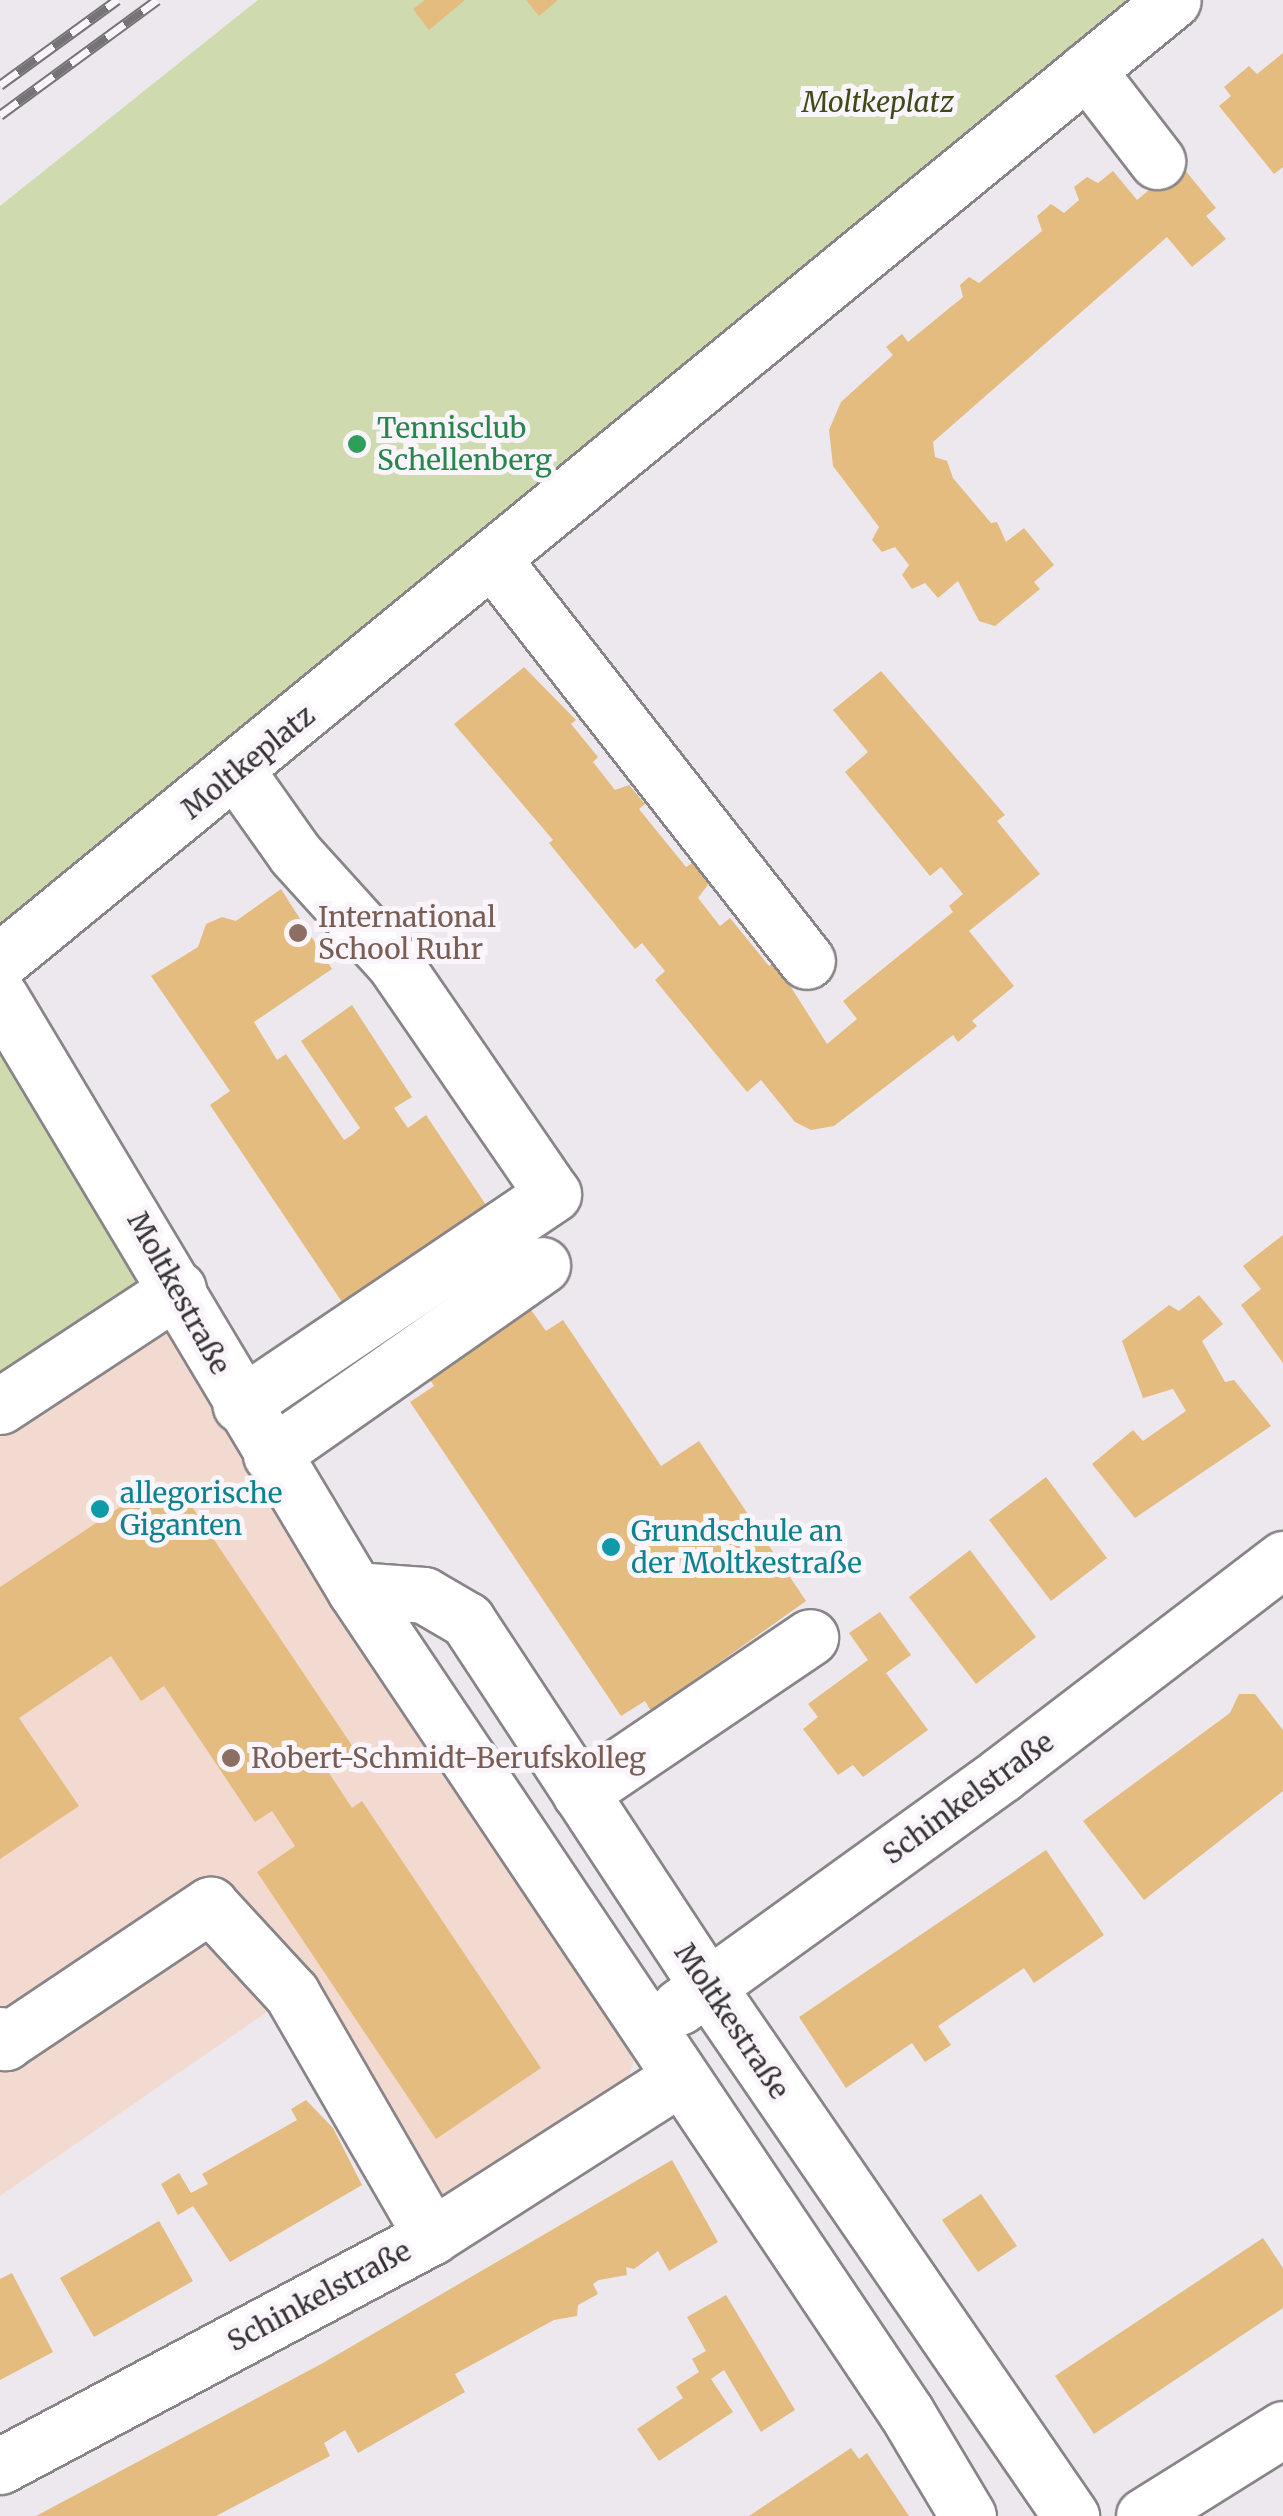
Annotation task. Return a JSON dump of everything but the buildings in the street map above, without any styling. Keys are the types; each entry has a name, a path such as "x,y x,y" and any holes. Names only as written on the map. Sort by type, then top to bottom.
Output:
{"street":[{"name":"Moltkeplatz","path":"0,961 238,772 1173,0"},
{"path":"1087,70 1157,160"},
{"path":"494,560 807,961"},
{"path":"238,772 295,854 394,963 553,1194 240,1404"},
{"name":"Moltkestraße","path":"0,997 178,1289 270,1455 355,1590 646,2030 950,2478 968,2516"},
{"path":"270,1455 542,1265"},
{"path":"0,1406 178,1289"},
{"name":"Schinkelstraße","path":"646,2030 1283,1559"},
{"name":"Moltkestraße","path":"355,1590 424,1595 467,1620 708,1987 1071,2516"},
{"path":"580,1793 810,1637"},
{"path":"0,2036 5,2042 210,1905 292,1994 432,2236"},
{"name":"Schinkelstraße","path":"0,2466 432,2236 679,2078"},
{"path":"1144,2516 1283,2429"}],"shaded area":[{"name":"Robert-Schmidt-Berufskolleg","path":"177,1294 643,2032 621,2100 417,2240 283,2001 0,2196 0,1410"}],"green space":[{"path":"258,0 1156,0 0,958 0,206"},
{"path":"0,1003 173,1288 0,1403"}],"railway":[{"path":"0,85 117,0"},
{"path":"0,115 157,0"}],"place":[{"name":"Tennisclub Schellenberg","path":"357,444"},
{"name":"International School Ruhr","path":"298,933"},
{"name":"allegorische Giganten","path":"100,1509"},
{"name":"Grundschule an der Moltkestraße","path":"611,1547"},
{"name":"Robert-Schmidt-Berufskolleg","path":"231,1758"}]}
